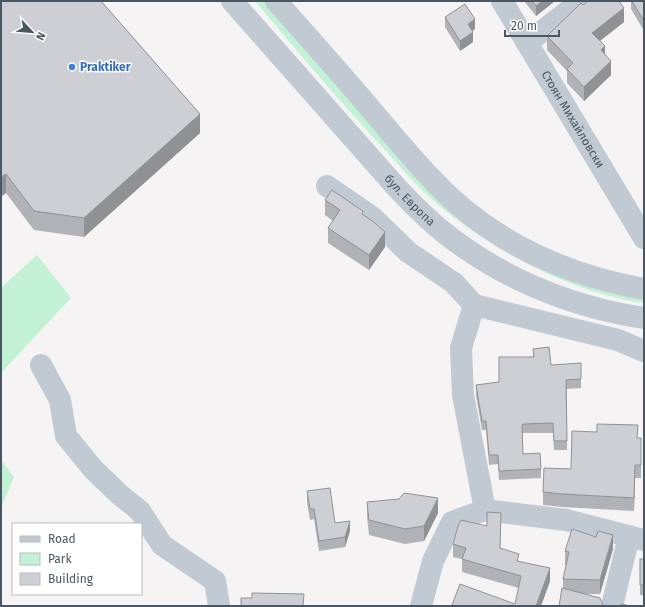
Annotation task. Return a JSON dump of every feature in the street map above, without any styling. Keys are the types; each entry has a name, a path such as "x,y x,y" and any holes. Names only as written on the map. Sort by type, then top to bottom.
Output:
{"street":[{"name":"бул. Европа","path":"232,1 398,189 421,213 446,234 493,267 538,288 594,308 620,315 644,318"},
{"path":"276,1 428,176 450,198 473,217 523,250 546,260 596,277 644,289"},
{"name":"Стоян Михайловски","path":"502,1 644,238"},
{"path":"527,43 581,1"},
{"path":"327,186 372,217 408,252 454,283 474,305 618,340 644,351"},
{"path":"474,305 461,348 463,395 485,510"},
{"path":"41,365 60,400 66,436 94,470 119,494 140,511 162,544 215,581 218,606"},
{"path":"421,606 433,561 452,522 485,510 566,520 636,538 612,606"}],"green space":[{"path":"255,1 265,1 451,204 644,295 644,303 585,289 556,277 527,264 472,231 425,193 410,178 336,96"},
{"path":"37,255 71,298 1,373 1,288"},
{"path":"1,460 14,477 1,508"}],"building":[{"name":"Praktiker","path":"1,1 101,1 200,114 84,218 34,211 6,174 1,177"},
{"path":"532,1 542,1 536,6"},
{"path":"588,1 619,1 624,8 592,33 605,46 601,50 611,61 584,87 567,69 573,63 547,36 581,3 583,5"},
{"path":"632,1 644,1 644,21"},
{"path":"465,4 475,19 468,24 473,32 460,41 445,17"},
{"path":"332,190 363,211 362,214 385,232 369,255 328,228 340,210 325,200"},
{"path":"549,347 551,365 581,363 581,379 566,380 567,441 554,441 553,423 523,424 523,454 540,453 541,469 499,471 498,455 489,455 486,421 482,421 476,385 499,382 499,357 534,357 533,349"},
{"path":"597,424 638,425 637,438 641,438 641,465 635,465 634,498 543,492 544,468 571,469 572,431 597,432"},
{"path":"330,488 335,523 350,521 345,537 319,541 314,509 310,509 307,491"},
{"path":"404,493 438,498 424,526 405,529 369,520 367,502 399,499"},
{"path":"487,512 501,513 500,548 519,554 517,561 550,568 536,606 452,605 460,584 515,604 521,576 462,559 466,548 453,544 461,520 487,526"},
{"path":"572,529 596,537 598,531 613,535 600,580 563,579 569,552 565,551"},
{"path":"640,559 644,559 644,585 640,585"},
{"path":"562,588 600,598 605,606 559,606"},
{"path":"252,593 304,594 303,606 241,606 241,598 252,598"},
{"path":"622,604 630,606 619,606"}],"place":[{"name":"Praktiker","path":"72,67"}]}
